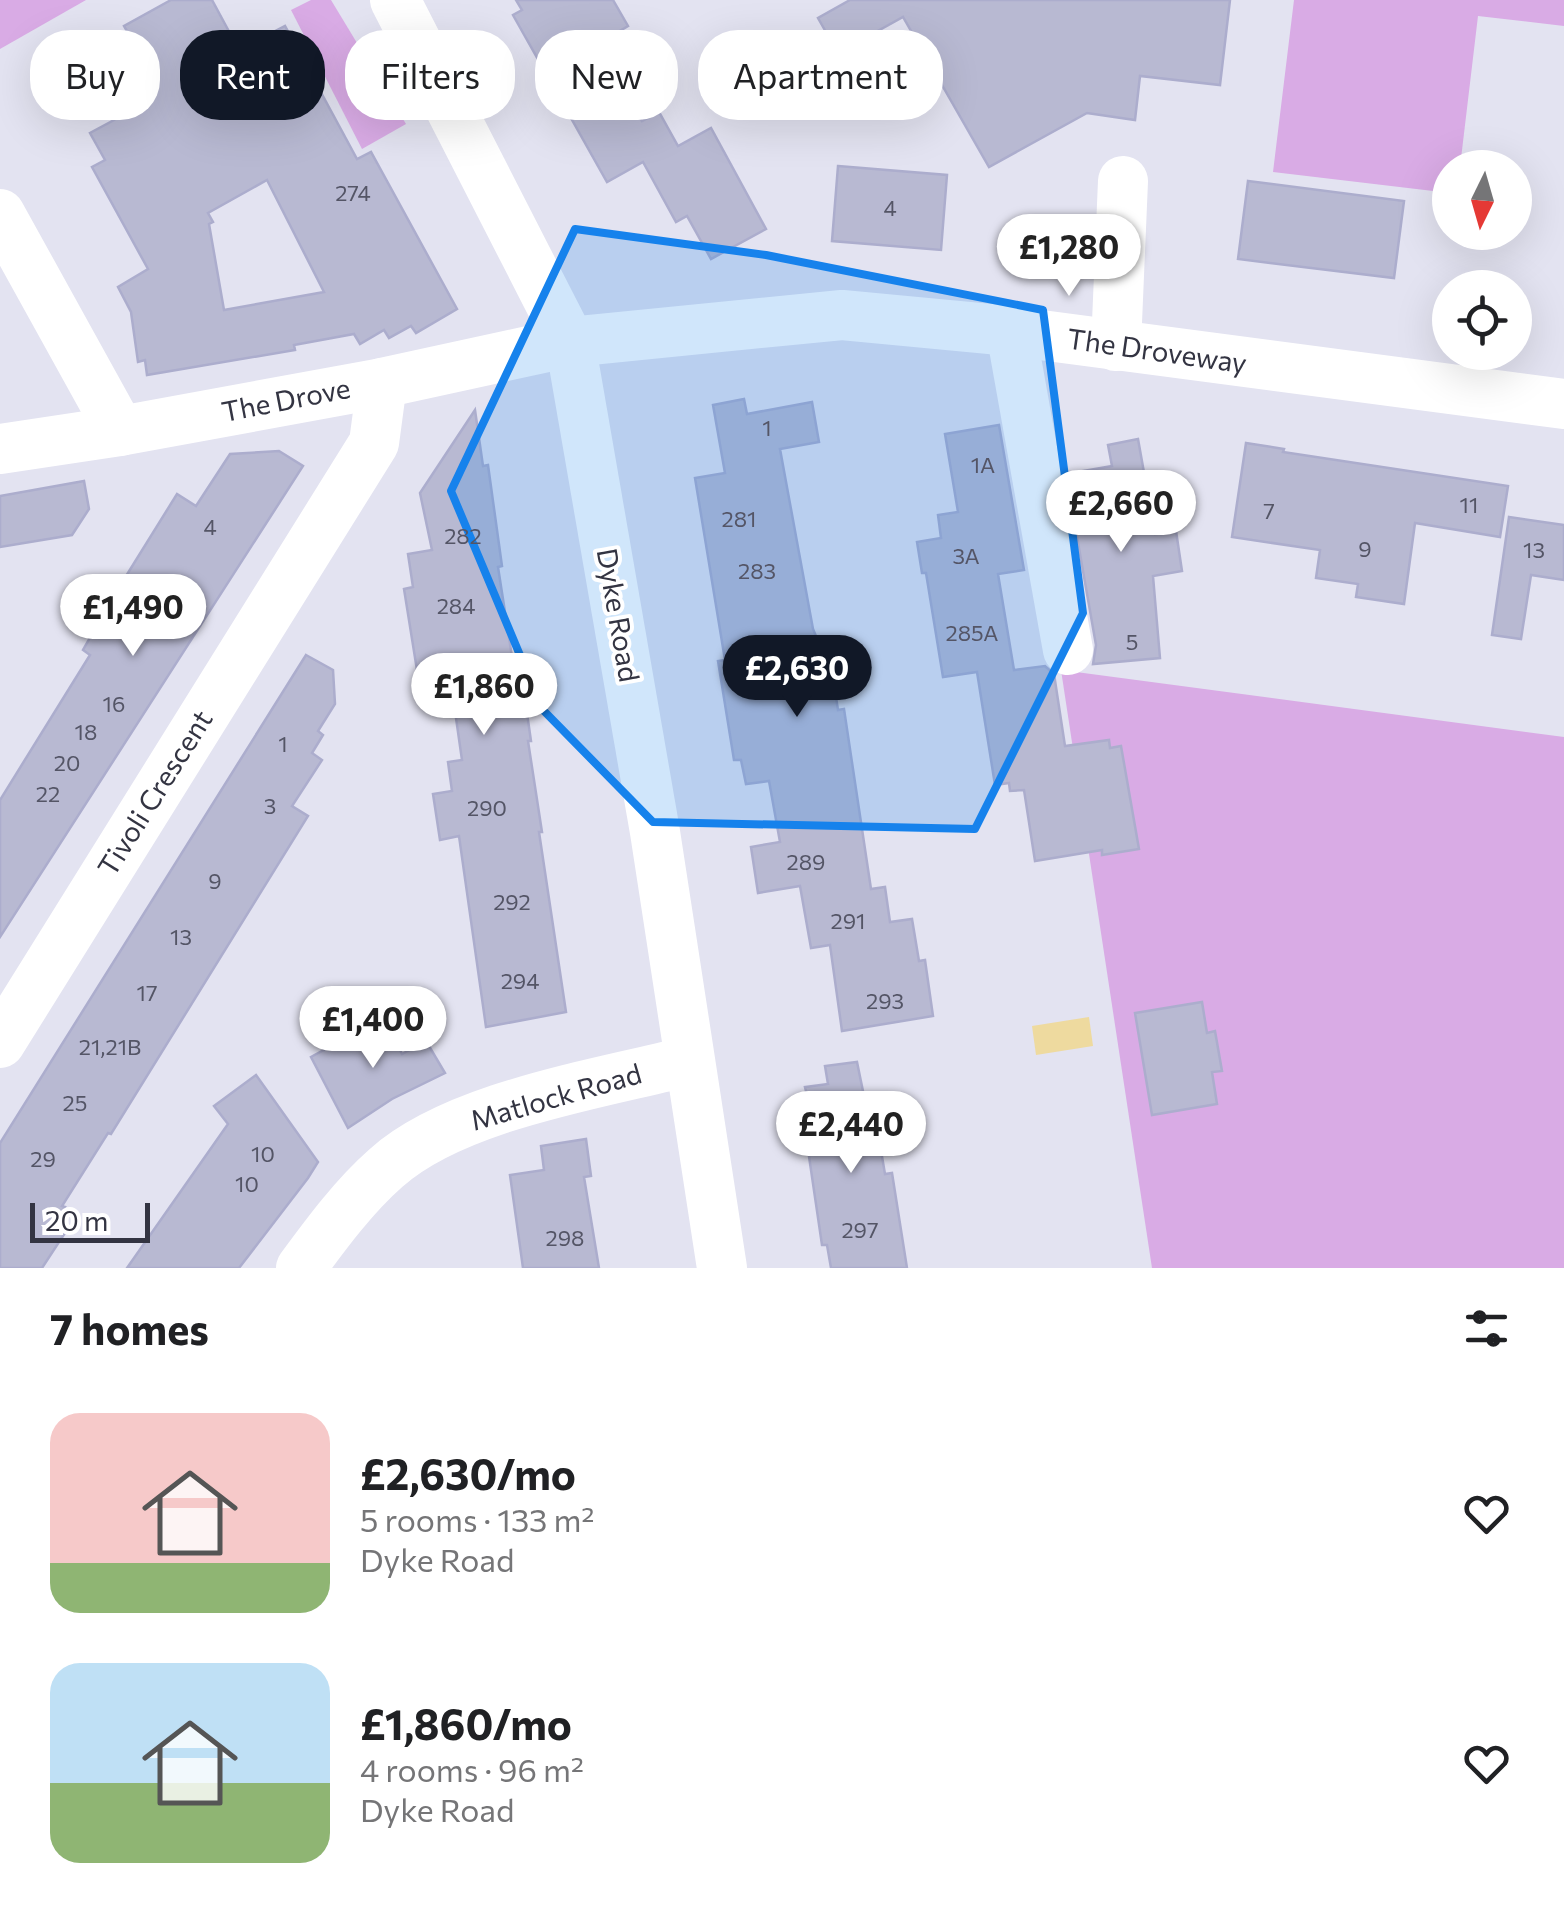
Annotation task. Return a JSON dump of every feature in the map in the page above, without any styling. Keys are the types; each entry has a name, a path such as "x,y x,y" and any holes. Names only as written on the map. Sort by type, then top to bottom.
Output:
{"street":[{"name":"Dyke Road","path":"395,0 570,342 654,832 722,1268"},
{"path":"1116,346 1123,181"},
{"path":"0,214 120,431"},
{"name":"The Droveway","path":"570,342 842,315 1011,331 1564,404"},
{"path":"1011,331 1068,650"},
{"name":"The Drove","path":"0,449 120,431 382,382 570,342"},
{"name":"Tivoli Crescent","path":"0,1043 374,443 382,382"},
{"name":"Matlock Road","path":"301,1268 386,1167 424,1142 475,1116 689,1060"}],"highlighted area":[{"path":"575,229 766,255 1043,310 1083,613 975,829 653,822 543,710 451,491"}],"shaded area":[{"path":"0,0 86,0 30,30 0,49"},
{"path":"311,0 331,0 349,30 345,30 345,116 325,77 325,30 301,30 291,10"},
{"path":"1294,0 1564,0 1564,26 1478,16 1462,150 1432,150 1432,191 1273,172"},
{"path":"347,120 404,120 406,124 362,149"},
{"path":"1061,670 1564,737 1564,1268 1152,1268"},
{"path":"1089,1017 1093,1046 1036,1055 1032,1026"}],"building":[{"path":"171,0 212,0 228,30 180,30 180,120 325,120 325,100 357,159 371,152 457,309 416,333 411,326 389,338 384,330 360,344 354,334 294,345 295,350 147,375 145,360 138,362 131,312 118,287 148,269 92,167 105,160 90,133 114,120 160,120 160,30 126,30 124,26","holes":["267,180 324,292 224,310 209,224 213,222 208,213"]},
{"path":"516,0 613,0 628,26 621,30 535,30 535,54 513,15 522,10"},
{"path":"850,0 1230,0 1220,85 1140,76 1135,120 1087,113 989,167 943,87 943,30 910,30 903,17 880,30 825,30 818,18"},
{"path":"572,120 663,120 678,146 711,128 766,229 711,259 687,216 676,222 643,162 607,182"},
{"path":"838,166 947,175 941,250 832,241"},
{"path":"1248,181 1404,201 1394,278 1238,259"},
{"path":"744,399 747,414 812,402 819,442 780,449 813,629 818,641 827,639 838,710 844,709 871,889 885,887 890,922 912,919 919,961 925,960 933,1016 842,1031 830,945 811,948 800,886 758,893 751,847 780,842 769,781 746,784 741,760 734,760 718,661 725,660 695,478 725,473 713,405"},
{"path":"475,410 483,466 488,465 502,566 498,567 517,689 520,700 525,699 539,832 566,1012 486,1027 459,836 440,840 433,794 452,791 448,762 462,760 452,690 421,695 404,589 413,587 408,554 432,550 420,493"},
{"path":"999,425 1024,570 998,574 1014,670 1045,666 1054,674 1065,746 1109,740 1110,748 1121,746 1139,849 1102,855 1102,850 1035,861 1024,790 1010,791 1009,783 995,785 977,672 943,677 917,542 941,538 938,515 958,512 945,434"},
{"path":"1138,439 1155,534 1176,531 1182,571 1153,576 1160,658 1093,664 1096,645 1066,474 1112,466 1108,445"},
{"path":"1246,443 1508,486 1500,537 1415,523 1404,604 1356,597 1358,584 1316,578 1320,550 1232,537"},
{"path":"279,451 303,466 0,937 0,800 90,655 83,650 118,589 177,494 196,506 230,454"},
{"path":"84,481 89,509 72,535 0,547 0,496"},
{"path":"1509,517 1564,525 1564,580 1531,575 1521,639 1492,635"},
{"path":"306,655 333,670 335,704 318,731 323,735 312,753 322,760 292,806 308,816 111,1134 108,1133 62,1206 65,1207 53,1226 65,1233 42,1268 0,1268 0,1143"},
{"path":"1202,1002 1207,1033 1215,1031 1222,1071 1212,1072 1217,1104 1152,1115 1135,1013"},
{"path":"379,1020 402,1054 426,1041 445,1073 392,1099 348,1128 311,1057"},
{"path":"857,1062 873,1140 879,1139 885,1174 892,1173 907,1268 831,1268 827,1245 822,1245 801,1102 808,1100 805,1087 828,1084 825,1066"},
{"path":"256,1075 318,1162 308,1178 239,1268 127,1268 228,1124 214,1106"},
{"path":"586,1139 591,1176 584,1177 599,1268 523,1268 510,1175 544,1170 541,1146"}]}
